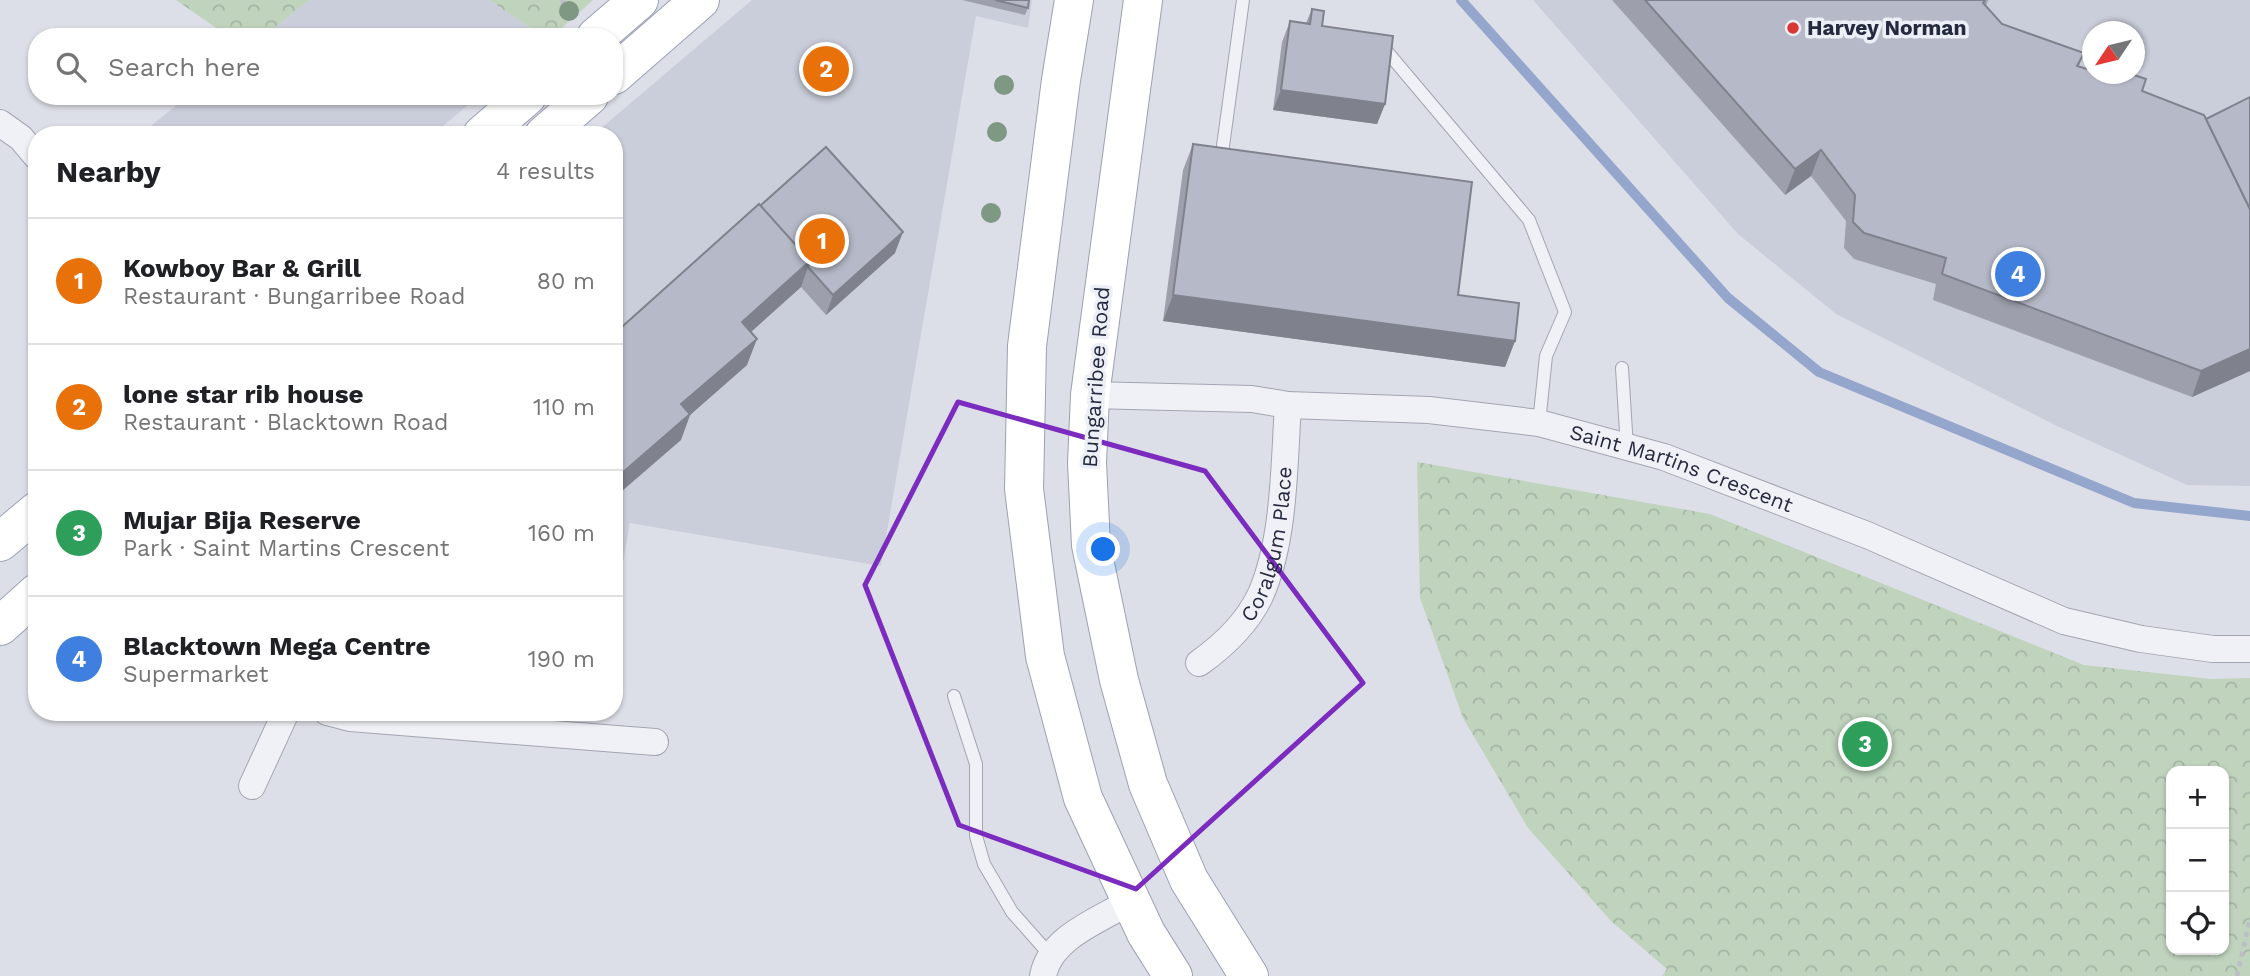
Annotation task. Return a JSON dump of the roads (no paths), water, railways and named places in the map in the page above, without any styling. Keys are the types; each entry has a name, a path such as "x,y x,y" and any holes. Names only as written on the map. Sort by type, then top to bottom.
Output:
{"main road":[{"path":"606,28 639,0"},
{"path":"623,67 700,0"},
{"path":"1074,0 1061,80 1027,346 1024,488 1045,656 1083,798 1146,933 1173,976"},
{"name":"Bungarribee Road","path":"1143,0 1090,395 1087,463 1091,545 1119,680 1148,784 1189,880 1250,976"},
{"path":"492,126 517,105"},
{"path":"554,126 579,105"},
{"path":"0,542 28,519"},
{"path":"0,626 28,601"}],"street":[{"path":"0,122 28,146"},
{"name":"Saint Martins Crescent","path":"1090,395 1252,399 1289,405 1429,410 1539,423 1664,457 1867,534 2064,621 2141,639 2213,649 2250,649"},
{"name":"Coralgum Place","path":"1199,663 1225,645 1260,596 1277,536 1289,405"},
{"path":"252,786 282,721"},
{"path":"388,721 655,742"},
{"path":"1046,965 1063,942 1131,901"}],"lane":[{"path":"1223,146 1242,0"},
{"path":"1384,48 1529,220 1565,312 1546,356 1539,423"},
{"path":"1622,368 1627,448"},
{"path":"954,696 976,764 976,836 984,864 1046,965"}],"waterway":[{"path":"1461,0 1728,298 1819,372 2134,503 2250,516"}],"place":[{"name":"Harvey Norman","path":"1793,28"},
{"name":"lone star rib house","path":"826,69"},
{"name":"Kowboy Bar & Grill","path":"822,241"},
{"name":"Blacktown Mega Centre","path":"2018,274"},
{"name":"Mujar Bija Reserve","path":"1865,744"}]}
